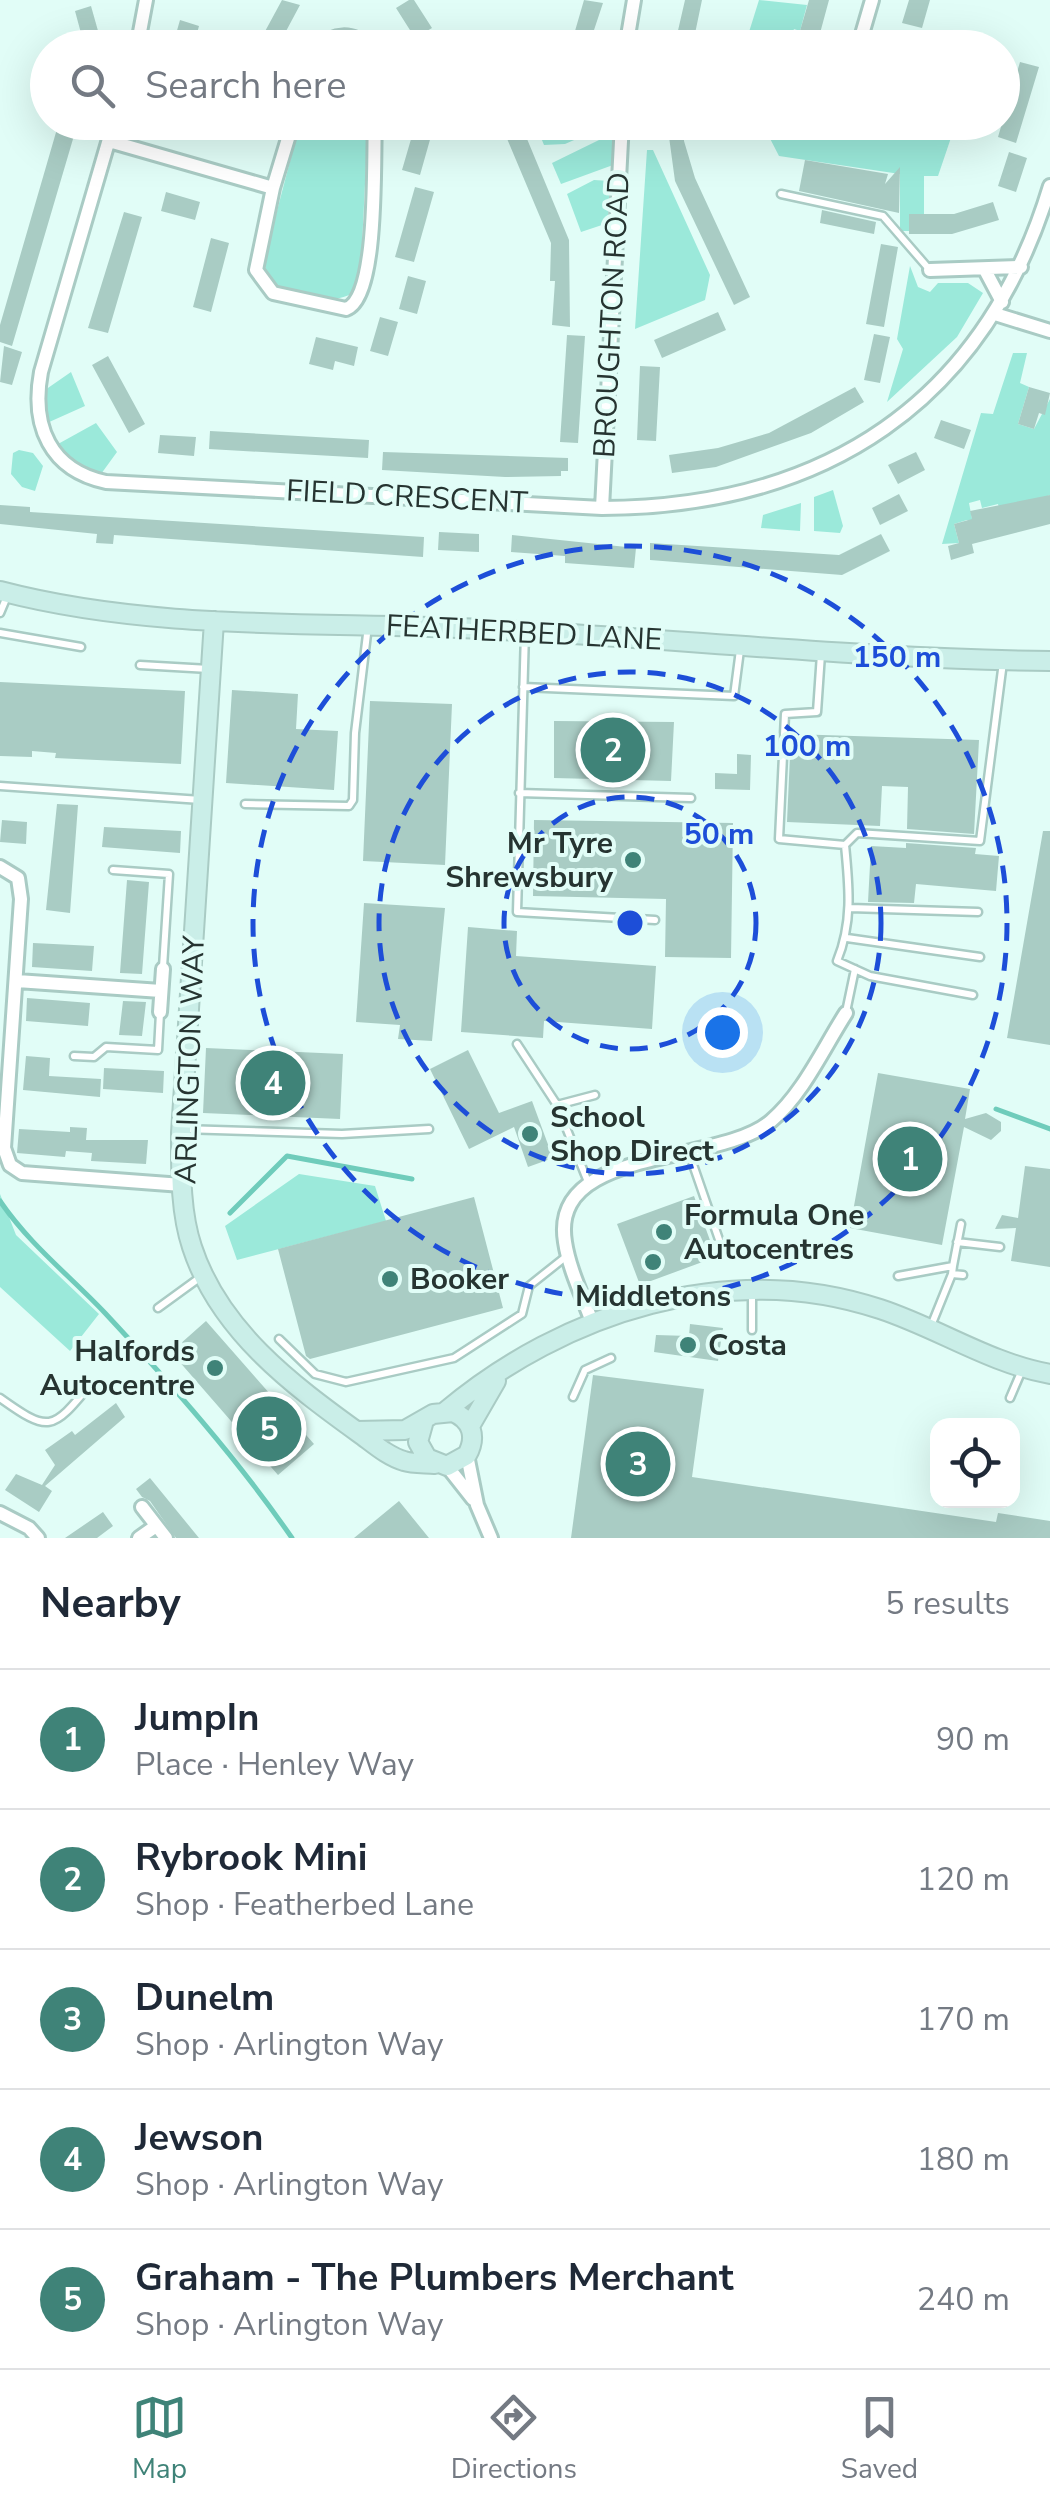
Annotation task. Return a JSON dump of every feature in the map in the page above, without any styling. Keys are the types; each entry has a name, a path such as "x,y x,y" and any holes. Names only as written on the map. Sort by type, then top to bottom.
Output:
{"street":[{"path":"140,30 146,0"},
{"path":"629,30 634,0"},
{"path":"863,30 872,0"},
{"path":"287,140 256,261 259,279 273,293 337,309 353,307 364,289 368,271 373,140"},
{"name":"BROUGHTON ROAD","path":"602,508 621,140"},
{"path":"109,141 272,188"},
{"name":"FIELD CRESCENT","path":"109,141 38,387 38,424 54,455 68,467 84,478 106,482 602,508 672,508 717,501 779,483 832,459 886,427 972,346 998,308 1020,267 1050,186"},
{"path":"930,270 1020,267"},
{"path":"984,270 998,308 1050,331"},
{"name":"FEATHERBED LANE","path":"4,592 214,621 525,631 1050,662"},
{"name":"ARLINGTON WAY","path":"214,621 181,1129 182,1185 191,1244 203,1275 262,1356 320,1408 405,1462 441,1465"},
{"path":"0,867 12,871 20,889 17,981 3,1137 6,1157 22,1174 182,1185"},
{"path":"160,1012 163,969"},
{"path":"17,981 161,991"},
{"path":"592,1322 568,1254 564,1215 580,1187 611,1170 688,1153 747,1135 772,1121 846,1013"},
{"path":"357,1431 406,1430 422,1424 548,1342 592,1322 680,1296 752,1290 819,1294 931,1328 1022,1369 1050,1374"},
{"path":"470,1426 503,1372"},
{"path":"446,1411 460,1415 470,1426 473,1436 468,1454 477,1505 491,1538"},
{"path":"422,1424 421,1451 441,1465 477,1505"},
{"path":"441,1465 468,1454"},
{"path":"142,1507 166,1538"},
{"path":"0,1513 29,1528 38,1538"},
{"path":"139,1538 156,1526"}],"lane":[{"path":"781,194 883,216 930,270"},
{"path":"0,613 4,592"},
{"path":"246,804 349,806 353,800 355,733 368,625"},
{"path":"525,631 518,912 655,920"},
{"path":"0,634 81,647"},
{"path":"523,687 734,696 740,645"},
{"path":"821,651 817,712 785,714 779,839 845,845 857,834 980,841 1003,661"},
{"path":"140,664 210,670"},
{"path":"0,786 202,800"},
{"path":"519,793 691,798"},
{"path":"845,845 850,908 846,938 837,961 870,976 973,994"},
{"path":"113,870 169,874 163,969"},
{"path":"850,908 978,912"},
{"path":"846,938 980,956"},
{"path":"846,1013 855,969"},
{"path":"74,1056 94,1057 106,1046 158,1050 160,1012"},
{"path":"518,1044 557,1105 588,1182"},
{"path":"557,1105 595,1094"},
{"path":"181,1129 342,1134 429,1129"},
{"path":"688,1153 724,1254"},
{"path":"931,1328 953,1270 960,1224"},
{"path":"957,1242 1000,1246"},
{"path":"278,1339 314,1374 346,1382 454,1358 522,1314 529,1286 568,1254"},
{"path":"898,1276 953,1270 963,1275"},
{"path":"158,1308 203,1275"},
{"path":"752,1290 752,1330"},
{"path":"574,1398 585,1370 611,1358"},
{"path":"1010,1398 1022,1369"},
{"path":"0,1398 34,1422 48,1425 60,1420 90,1385"}],"green space":[{"path":"759,0 807,5 800,30 750,30"},
{"path":"296,140 367,140 360,285 352,293 333,299 279,288 265,270"},
{"path":"542,140 574,140 565,144 544,145"},
{"path":"599,140 613,140 613,165 561,184 552,163"},
{"path":"771,140 950,140 938,176 924,176 924,214 909,214 909,231 900,231 900,174 779,156"},
{"path":"647,150 653,150 710,275 705,300 635,329"},
{"path":"594,180 610,181 608,223 581,232 567,194"},
{"path":"910,266 918,287 930,292 938,283 968,283 983,293 957,337 887,402 903,349 897,339"},
{"path":"1013,353 1027,353 1020,383 1029,387 1018,424 1034,429 1050,399 1050,495 1001,516 998,504 982,508 980,500 969,503 973,524 967,520 954,524 959,543 942,544 981,413 993,414"},
{"path":"71,372 85,406 47,423 45,390"},
{"path":"96,423 117,452 101,474 68,458 58,444"},
{"path":"13,453 33,453 43,466 35,491 22,487 11,474"},
{"path":"833,490 843,526 840,533 814,531 814,497"},
{"path":"801,503 800,531 761,528 763,515"},
{"path":"299,1174 375,1186 386,1221 237,1260 225,1226"},
{"path":"0,1194 16,1235 99,1314 70,1351 0,1287"}],"building":[{"path":"282,0 300,5 287,30 266,30"},
{"path":"414,0 432,28 410,30 396,8"},
{"path":"584,0 603,3 594,30 575,30"},
{"path":"685,0 702,0 696,30 678,30"},
{"path":"809,0 829,0 821,30 800,30"},
{"path":"909,0 930,0 922,28 902,23"},
{"path":"91,6 98,30 80,30 75,11"},
{"path":"180,20 199,26 198,30 177,30"},
{"path":"1020,62 1039,67 1020,130"},
{"path":"54,140 73,140 12,346 0,342 0,325"},
{"path":"411,140 430,140 420,175 402,170"},
{"path":"508,140 527,140 569,240 570,327 552,325 555,281 550,281 551,243"},
{"path":"669,140 684,140 695,178 750,297 734,305 675,181"},
{"path":"1009,152 1027,158 1016,192 998,186"},
{"path":"805,160 888,174 885,184 900,167 899,213 799,191"},
{"path":"415,187 434,192 414,262 395,257"},
{"path":"166,192 200,202 195,220 161,211"},
{"path":"993,202 999,220 952,234 909,234 909,214 954,214"},
{"path":"822,210 876,222 874,234 820,223"},
{"path":"124,212 142,217 108,333 88,328"},
{"path":"211,238 229,243 211,312 193,307"},
{"path":"881,244 898,247 884,327 866,324"},
{"path":"408,276 426,281 417,314 399,309"},
{"path":"718,312 726,330 662,358 654,340"},
{"path":"380,317 398,322 388,356 370,351"},
{"path":"874,334 890,337 880,383 864,380"},
{"path":"567,335 585,336 578,443 560,442"},
{"path":"316,337 358,347 354,366 335,361 333,370 309,364"},
{"path":"4,346 22,352 12,385 0,382"},
{"path":"108,356 145,424 129,433 92,365"},
{"path":"640,366 660,367 656,441 637,440"},
{"path":"855,387 864,402 811,433 716,467 672,473 669,455 718,448 769,433"},
{"path":"1029,387 1050,393 1045,415 1039,413 1034,429 1018,424"},
{"path":"941,420 971,430 964,449 934,438"},
{"path":"210,431 369,440 368,458 209,449"},
{"path":"160,435 196,437 194,456 158,453"},
{"path":"383,452 568,458 568,471 561,471 561,476 505,477 382,470"},
{"path":"916,452 925,470 898,484 888,465"},
{"path":"899,494 908,511 880,525 872,508"},
{"path":"1050,495 1050,524 972,544 974,553 951,560 948,546 959,543 954,524 972,519 970,511"},
{"path":"0,505 30,507 30,512 424,537 423,557 114,535 113,544 96,543 97,534 0,524"},
{"path":"439,532 479,534 479,552 438,550"},
{"path":"881,534 890,551 842,575 650,560 650,543 839,555"},
{"path":"512,535 636,548 634,568 565,563 565,556 511,552"},
{"path":"0,682 185,691 181,764 55,758 56,753 32,751 32,757 0,756"},
{"path":"232,690 298,694 296,729 338,731 334,790 226,783"},
{"path":"370,701 452,704 445,865 363,861"},
{"path":"554,721 674,722 671,781 554,778"},
{"path":"791,734 979,740 974,834 907,829 908,787 882,786 880,826 787,822"},
{"path":"737,754 751,755 750,790 715,789 715,773 737,774"},
{"path":"57,804 78,805 70,913 46,910"},
{"path":"2,820 27,822 26,844 0,842"},
{"name":"Mr Tyre Shrewsbury","path":"534,820 733,823 731,958 665,957 666,899 533,896"},
{"path":"104,827 181,831 180,853 102,847"},
{"path":"1043,831 1050,831 1050,1045 1007,1038"},
{"path":"906,843 976,848 975,854 999,856 996,891 916,884 914,903 868,902 871,846 906,848"},
{"path":"127,880 149,882 142,974 120,973"},
{"path":"364,903 445,908 432,1041 398,1039 400,1025 356,1022"},
{"path":"468,927 517,931 516,956 656,966 652,1029 544,1021 543,1038 461,1032"},
{"path":"33,943 94,946 92,971 32,967"},
{"path":"27,998 90,1003 88,1026 26,1021"},
{"path":"123,1001 146,1002 142,1036 119,1035"},
{"path":"206,1048 343,1054 340,1119 203,1113"},
{"path":"468,1050 499,1113 532,1101 553,1158 528,1167 514,1127 469,1149 430,1069"},
{"path":"26,1056 50,1058 49,1076 101,1079 100,1097 23,1090"},
{"path":"104,1068 164,1071 163,1093 103,1089"},
{"path":"878,1073 970,1089 965,1119 986,1113 1001,1122 1001,1131 991,1140 964,1127 942,1245 850,1228"},
{"path":"70,1127 87,1128 86,1140 148,1140 146,1164 91,1161 92,1153 66,1151 65,1157 17,1153 19,1129 70,1132"},
{"path":"1025,1166 1050,1169 1050,1267 1011,1261 1016,1228 995,1229 1002,1215 1018,1218"},
{"name":"Formula One Autocentres","path":"694,1196 716,1257 640,1285 617,1224"},
{"name":"Booker","path":"474,1197 503,1308 310,1359 306,1356 278,1249"},
{"path":"206,1321 314,1444 278,1475 171,1352"},
{"name":"Costa","path":"690,1324 723,1328 718,1361 654,1352 656,1335 689,1336"},
{"path":"593,1375 704,1389 692,1477 996,1522 998,1513 1050,1521 1050,1538 571,1538"},
{"path":"116,1403 125,1417 45,1486 52,1491 39,1512 5,1490 16,1474 42,1485 55,1465 45,1450 72,1431 75,1435"},
{"path":"150,1478 199,1538 176,1538 150,1501 142,1497 136,1489"},
{"path":"399,1501 429,1538 354,1538"},
{"path":"103,1512 113,1526 97,1538 65,1538"}],"waterway":[{"path":"996,1109 1050,1129"},
{"path":"230,1213 287,1156 412,1179"},
{"path":"0,1201 37,1246 179,1394 292,1538"}],"place":[{"name":"Rybrook Mini","path":"613,750"},
{"name":"Mr Tyre Shrewsbury","path":"633,860"},
{"name":"Jewson","path":"273,1083"},
{"name":"School Shop Direct","path":"530,1134"},
{"name":"JumpIn","path":"910,1159"},
{"name":"Formula One Autocentres","path":"664,1232"},
{"name":"Middletons","path":"653,1262"},
{"name":"Booker","path":"390,1279"},
{"name":"Costa","path":"688,1345"},
{"name":"Halfords Autocentre","path":"215,1368"},
{"name":"Graham - The Plumbers Merchant","path":"269,1429"},
{"name":"Dunelm","path":"638,1464"}]}
